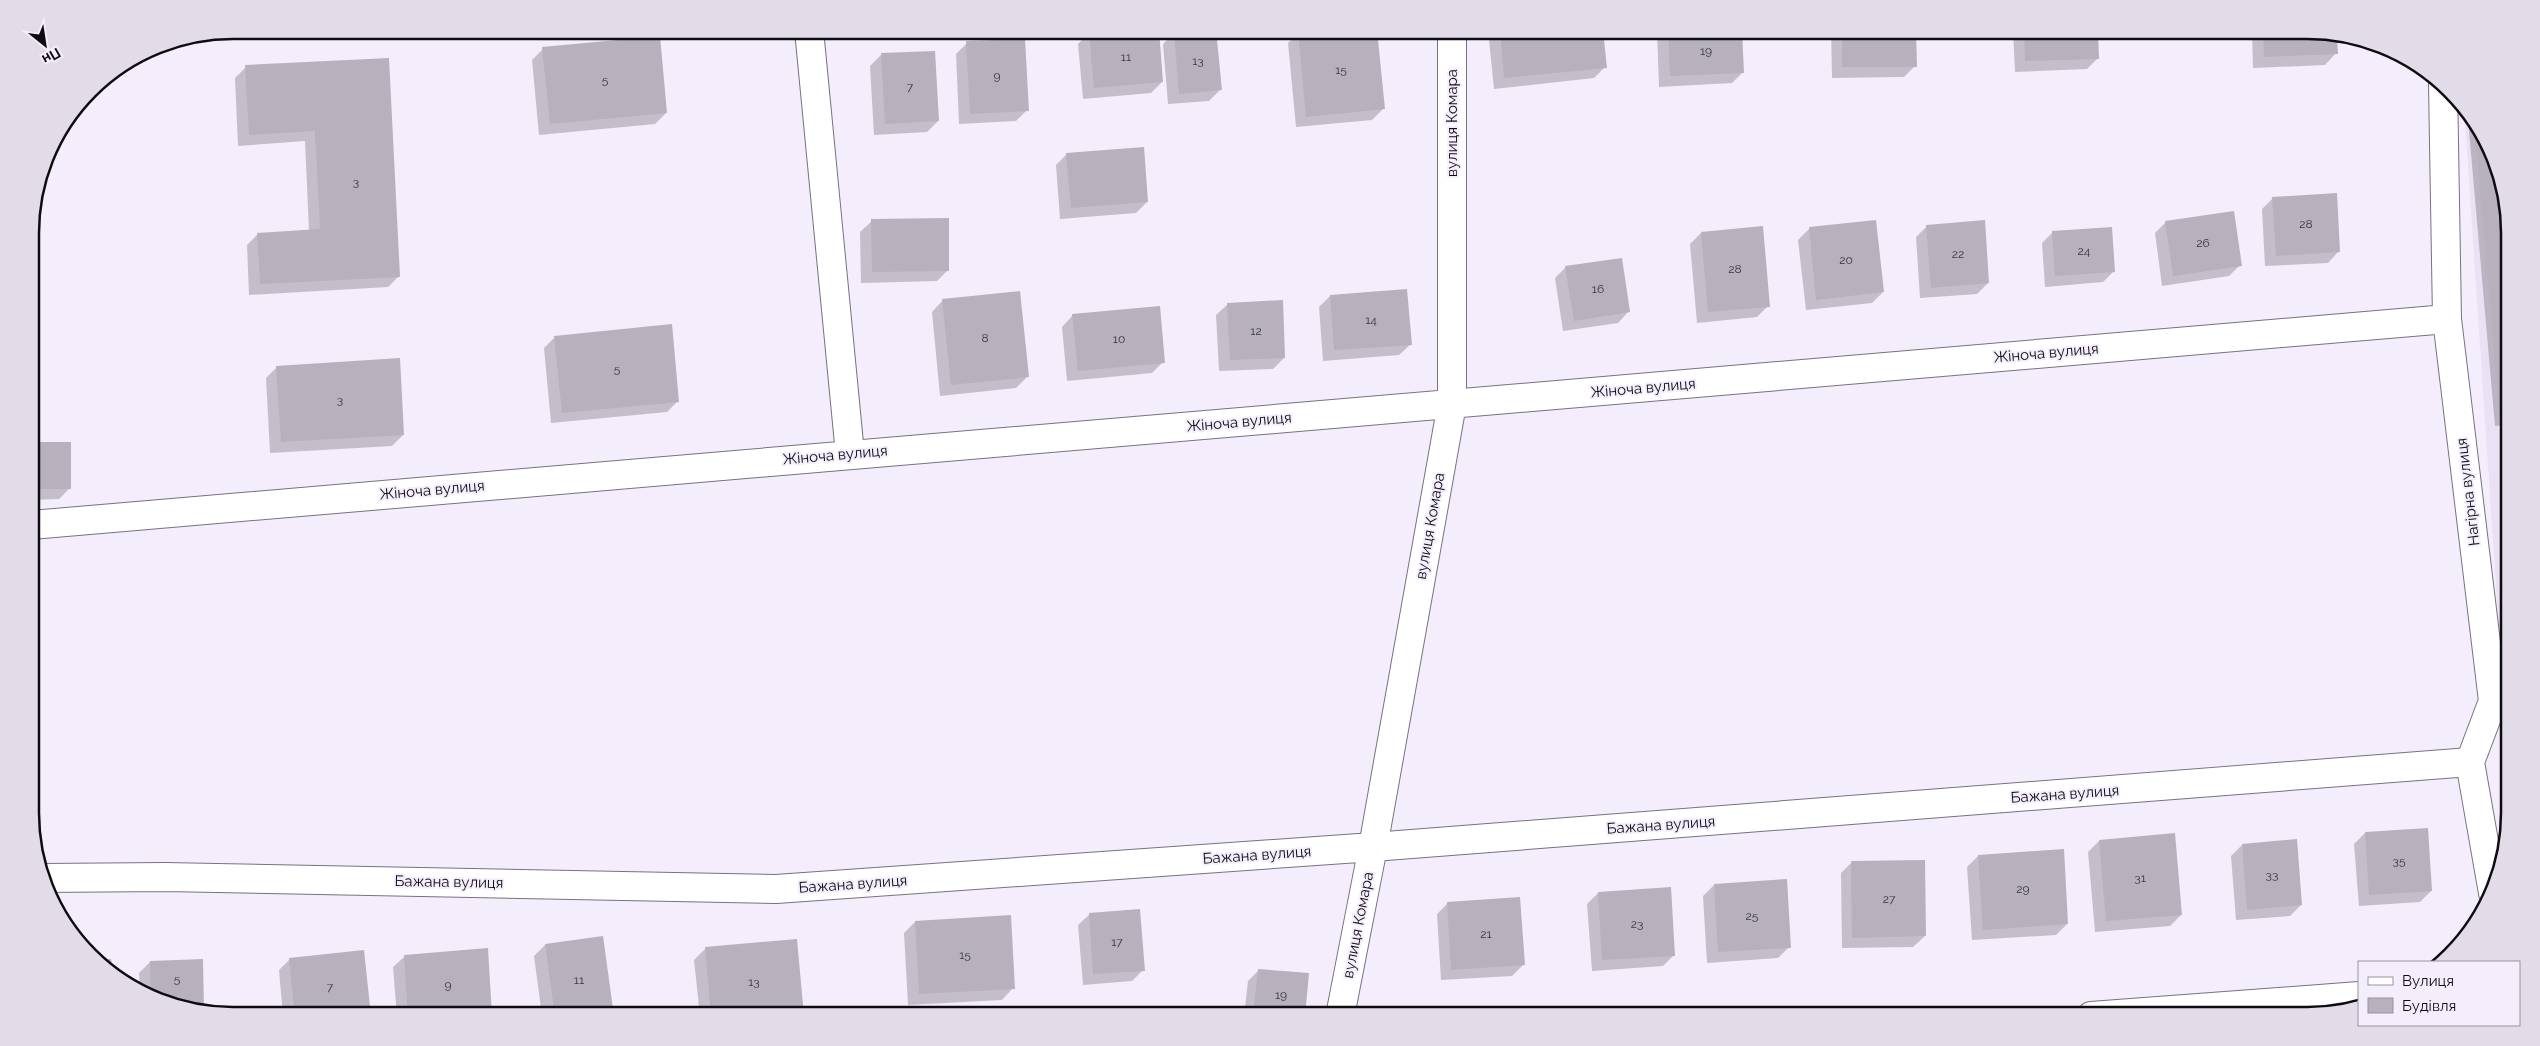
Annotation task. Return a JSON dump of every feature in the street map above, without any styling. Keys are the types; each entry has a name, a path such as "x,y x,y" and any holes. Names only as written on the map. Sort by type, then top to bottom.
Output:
{"street":[{"path":"810,39 850,454"},
{"name":"вулиця Комара","path":"1342,1007 1373,847 1452,404 1452,39"},
{"name":"Нагірна вулиця","path":"2443,94 2447,319 2493,701 2470,762"},
{"name":"Жіноча вулиця","path":"39,524 2447,319"},
{"path":"2470,762 2490,878"},
{"name":"Бажана вулиця","path":"50,878 175,877 776,889 1373,847 2470,762"},
{"path":"2212,1007 2358,996"}],"shaded area":[{"path":"2465,120 2487,158 2498,195 2501,220 2501,661"}],"building":[{"path":"628,39 660,39 667,113 550,124 542,47"},
{"path":"1025,39 1029,111 970,114 966,41"},
{"path":"1090,39 1160,39 1163,82 1094,88"},
{"path":"1175,39 1217,39 1222,90 1179,94"},
{"path":"1299,39 1378,39 1385,109 1306,117"},
{"path":"1501,39 1604,39 1607,68 1504,78"},
{"path":"1668,39 1742,39 1744,73 1670,76"},
{"path":"1842,39 1916,39 1917,67 1842,67"},
{"path":"2024,39 2098,39 2099,59 2025,61"},
{"path":"2263,39 2337,41 2338,54 2264,57"},
{"path":"935,51 939,121 885,124 881,53"},
{"path":"389,58 400,277 260,284 257,233 320,229 315,131 249,135 245,65"},
{"path":"2476,137 2487,158 2495,182 2500,207 2500,421"},
{"path":"1144,147 1148,202 1071,208 1066,153"},
{"path":"2337,193 2340,252 2276,256 2272,197"},
{"path":"2234,211 2242,266 2173,276 2165,221"},
{"path":"949,218 949,271 872,272 871,219"},
{"path":"1876,220 1884,292 1816,300 1809,227"},
{"path":"1985,220 1989,283 1931,288 1926,225"},
{"path":"1763,226 1770,307 1708,312 1701,232"},
{"path":"2112,227 2115,272 2055,276 2052,231"},
{"path":"1622,258 1630,312 1574,321 1565,266"},
{"path":"1407,289 1412,345 1334,350 1330,295"},
{"path":"1020,291 1029,377 951,385 942,299"},
{"path":"1283,300 1285,358 1230,360 1227,303"},
{"path":"1160,306 1165,363 1078,371 1072,314"},
{"path":"672,324 679,402 562,413 554,336"},
{"path":"400,358 404,435 281,442 276,366"},
{"path":"39,442 71,442 71,489 39,489"},
{"path":"2428,828 2432,891 2369,895 2365,832"},
{"path":"2175,833 2182,915 2106,921 2099,840"},
{"path":"2297,839 2302,905 2247,910 2242,844"},
{"path":"2064,849 2068,924 1983,930 1978,855"},
{"path":"1925,860 1926,936 1852,938 1851,861"},
{"path":"1787,879 1791,948 1718,952 1714,884"},
{"path":"1671,887 1675,956 1602,960 1598,892"},
{"path":"1520,897 1525,965 1451,970 1447,902"},
{"path":"1140,909 1145,971 1093,974 1089,913"},
{"path":"1011,915 1015,989 919,994 915,921"},
{"path":"603,936 613,1007 554,1007 545,944"},
{"path":"797,939 803,1007 710,1007 705,947"},
{"path":"488,948 491,1007 407,1007 404,955"},
{"path":"364,950 370,1007 294,1007 289,958"},
{"path":"203,959 204,1005 182,1001 151,989 150,961"},
{"path":"1258,969 1309,973 1306,1007 1254,1007"}]}
